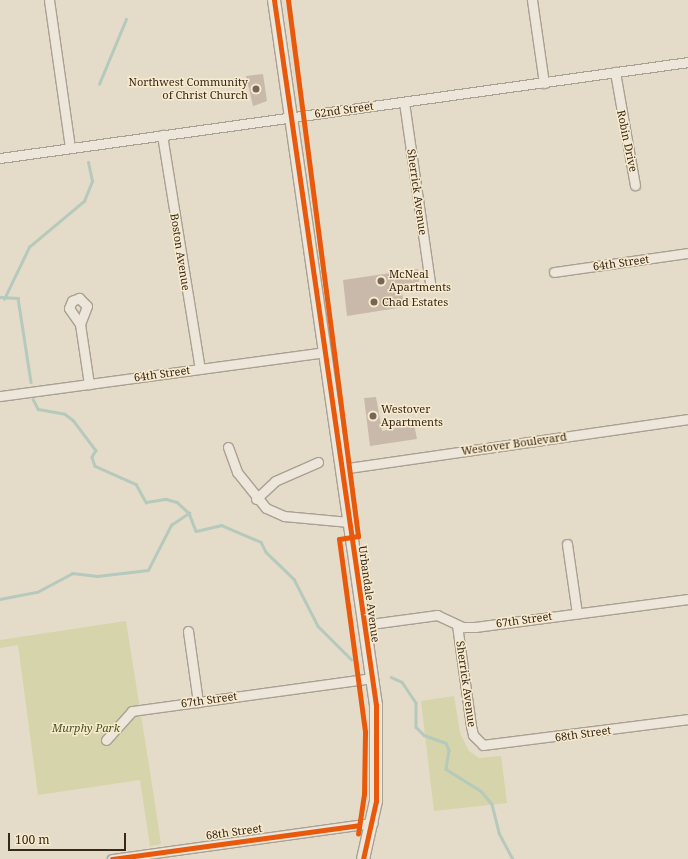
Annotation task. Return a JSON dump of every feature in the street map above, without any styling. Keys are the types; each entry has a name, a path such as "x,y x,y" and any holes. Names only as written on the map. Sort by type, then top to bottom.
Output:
{"street":[{"path":"49,0 70,148"},
{"name":"Urbandale Avenue","path":"274,0 363,625 372,678 378,738 372,823 363,859"},
{"path":"532,0 544,82"},
{"name":"62nd Street","path":"0,158 688,62"},
{"name":"Robin Drive","path":"615,72 636,185"},
{"name":"Sherrick Avenue","path":"404,102 430,283"},
{"name":"Boston Avenue","path":"162,135 200,369"},
{"name":"64th Street","path":"554,272 688,253"},
{"path":"80,324 89,384"},
{"name":"64th Street","path":"0,396 324,352"},
{"name":"Westover Boulevard","path":"341,469 688,419"},
{"path":"228,447 237,472 256,498 266,508 284,516 349,522"},
{"path":"256,498 284,476 318,462"},
{"path":"567,544 577,613"},
{"name":"67th Street","path":"363,625 437,615 457,625 475,627 688,599"},
{"name":"Sherrick Avenue","path":"457,625 471,726 478,742"},
{"path":"188,631 198,702"},
{"name":"67th Street","path":"106,740 132,711 372,678"},
{"name":"68th Street","path":"478,742 497,746 688,719"},
{"name":"68th Street","path":"112,859 372,823"}],"green space":[{"name":"Murphy Park","path":"126,621 161,844 150,846 140,780 38,795 18,645 0,648 0,640"},
{"path":"454,696 460,733 469,751 479,758 501,756 507,803 434,811 421,701"}],"building":[{"name":"Northwest Community of Christ Church","path":"263,74 267,101 253,106 246,76"},
{"path":"418,269 419,282 401,285 404,307 347,316 343,280"},
{"name":"Westover Apartments","path":"376,397 382,431 414,424 417,439 370,446 364,398"}],"waterway":[{"path":"99,84 126,19"},
{"path":"4,299 29,247 84,201 92,181 88,162"},
{"path":"0,297 18,298 31,382"},
{"path":"33,399 38,409 65,414 73,420 96,450 92,457 95,466 136,484 146,502 166,499 177,502 189,513 196,531 221,525 261,542 266,552 294,579 318,626 351,659"},
{"path":"0,599 37,592 72,573 97,576 148,570 171,525 189,513"},
{"path":"391,677 402,682 416,703 416,727 424,735 446,743 449,750 446,769 481,791 492,804 499,833 513,859"}],"cycle path":[{"path":"274,0 376,705 376,801 363,859"},
{"path":"288,0 358,536 339,539 365,732 364,794 358,834"},
{"path":"112,859 359,825"}],"place":[{"name":"Northwest Community of Christ Church","path":"256,89"},
{"name":"McNeal Apartments","path":"381,281"},
{"name":"Chad Estates","path":"374,302"},
{"name":"Westover Apartments","path":"373,416"}]}
